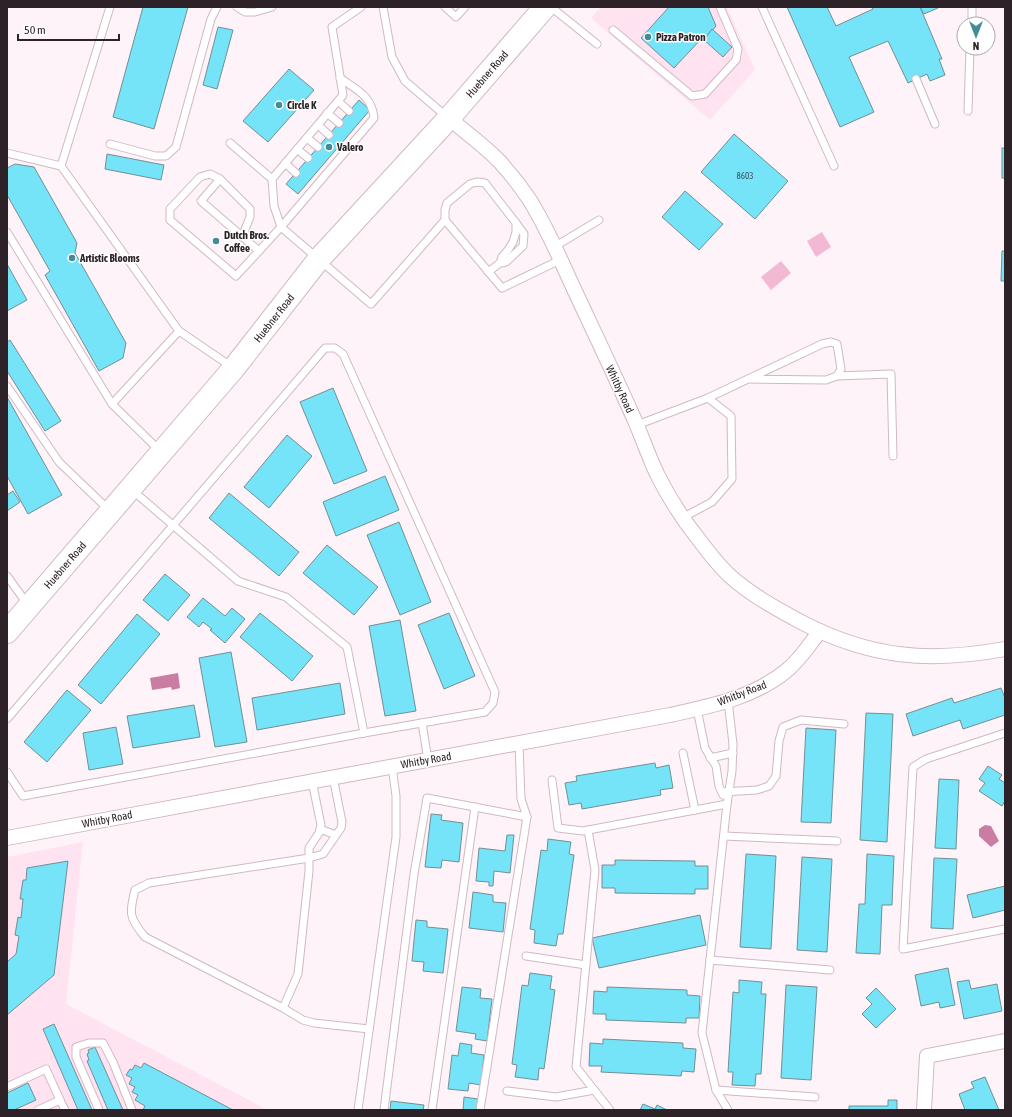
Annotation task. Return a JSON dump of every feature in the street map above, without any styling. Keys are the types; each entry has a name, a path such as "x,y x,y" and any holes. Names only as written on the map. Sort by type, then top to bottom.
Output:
{"main road":[{"name":"Huebner Road","path":"7,632 234,368 319,259 449,118 545,7"}],"street":[{"name":"Whitby Road","path":"449,118 500,162 529,198 557,254 637,425 656,473 671,502 713,559 730,576 780,611 820,631 853,644 884,652 908,656 937,657 1005,649"},
{"name":"Whitby Road","path":"7,838 697,709 728,701 757,690 778,677 803,654 820,631"},
{"path":"924,1110 927,1056 1005,1042"}],"lane":[{"path":"61,166 110,7"},
{"path":"110,144 155,156 166,156 176,147 211,19 217,7"},
{"path":"237,7 245,12 255,12 272,7"},
{"path":"361,7 332,27 343,95 272,179 274,206 281,227 371,304 445,220"},
{"path":"383,7 392,57 405,80 449,118"},
{"path":"445,7 456,17 465,7"},
{"path":"551,7 597,44"},
{"path":"613,30 692,96 705,94 736,60 738,49 720,7"},
{"path":"762,7 834,166"},
{"path":"968,110 970,56"},
{"path":"242,237 250,217 250,209 220,179 210,174 200,176 170,209 170,220 236,276 281,227 374,118 373,107 365,96 340,78"},
{"path":"916,79 935,124"},
{"path":"338,101 349,111"},
{"path":"327,113 339,123"},
{"path":"360,122 366,128"},
{"path":"318,125 329,135"},
{"path":"350,134 356,139"},
{"path":"307,138 318,148"},
{"path":"230,143 272,179"},
{"path":"340,146 346,151"},
{"path":"298,149 308,158"},
{"path":"7,152 61,166 179,331 234,368"},
{"path":"329,158 335,164"},
{"path":"285,163 296,173"},
{"path":"320,168 326,174"},
{"path":"220,179 201,201 259,251"},
{"path":"488,272 500,263 506,262 523,246 524,234 485,183 477,182 470,184 447,203 445,220 488,272 502,288 557,254 599,220"},
{"path":"307,183 314,188"},
{"path":"500,263 502,257 513,242 516,232 516,223"},
{"path":"7,232 112,404 162,452"},
{"path":"112,404 179,331"},
{"path":"637,425 708,398 822,344 832,342 837,344 841,369 837,376"},
{"path":"7,720 326,348 335,348 343,354 495,692 493,703 485,712 364,732 23,796 7,772"},
{"path":"750,379 826,380 837,376 891,374 893,456"},
{"path":"7,386 59,462 110,511"},
{"path":"682,518 712,502 732,479 731,416 708,398"},
{"path":"130,488 238,580 286,597 347,648 364,732"},
{"path":"7,577 29,606"},
{"path":"728,701 733,753 726,792 727,804 724,836 702,1033 716,1090 728,1110"},
{"path":"697,709 705,748 716,766 719,786 726,792 756,790 769,786 776,776 779,741 783,727 801,720 844,724"},
{"path":"422,723 428,760"},
{"path":"1005,733 926,759 913,767 903,949 1005,930"},
{"path":"480,1110 527,817 521,799 519,743"},
{"path":"684,753 695,810"},
{"path":"710,758 733,753"},
{"path":"358,1110 396,837 396,796 392,766"},
{"path":"333,777 342,822 341,828 322,854 309,858 150,883 135,890 130,907 134,924 145,937 283,1008 303,1020 314,1023 369,1029"},
{"path":"552,780 558,828 583,831 727,804"},
{"path":"283,1008 298,974 309,871 309,848 321,825 312,781"},
{"path":"384,1110 414,874 427,798 527,817"},
{"path":"432,1110 475,807"},
{"path":"320,829 336,835"},
{"path":"588,830 595,870 576,1067 610,1110"},
{"path":"724,836 837,841"},
{"path":"526,956 586,965"},
{"path":"710,960 830,970"},
{"path":"99,1110 76,1057 76,1047 89,1043 103,1043 113,1062 132,1110"},
{"path":"7,1087 46,1069 65,1110"},
{"path":"507,1091 556,1097 594,1090"},
{"path":"716,1090 815,1097"},
{"path":"38,1110 60,1100"}],"shaded area":[{"path":"601,7 727,7 755,70 710,120 591,18"},
{"path":"822,232 831,247 816,257 807,241"},
{"path":"781,261 791,273 771,290 761,277"},
{"path":"178,673 180,688 172,690 171,687 152,690 150,678"},
{"path":"985,825 991,826 999,841 991,847 979,836 979,829"},
{"path":"83,842 66,1004 268,1110 7,1110 7,857"}],"building":[{"path":"143,7 188,7 154,129 113,117"},
{"path":"669,7 708,7 716,26 704,40 702,38 674,68 641,38"},
{"path":"787,7 827,7 836,26 873,9 872,7 920,7 942,59 939,59 945,75 930,81 927,74 908,83 888,41 849,57 874,112 840,127"},
{"path":"920,7 937,7 938,8 924,14"},
{"path":"218,27 233,30 217,89 203,85"},
{"path":"712,29 732,47 723,57 704,40"},
{"name":"Circle K","path":"289,69 314,90 268,142 243,121"},
{"name":"Valero","path":"359,100 370,110 298,194 286,184"},
{"path":"734,134 788,181 755,219 701,172"},
{"path":"1002,148 1005,148 1005,178 1002,178"},
{"path":"107,154 164,165 161,180 105,169"},
{"path":"15,164 34,167 77,243 75,253 126,343 123,358 99,371 45,275 50,271 7,195 7,168"},
{"path":"685,191 723,224 699,250 662,217"},
{"path":"1002,251 1005,251 1005,281 1001,281"},
{"path":"7,264 27,300 7,311"},
{"path":"10,340 61,421 45,431 7,371 7,342"},
{"path":"333,388 367,471 334,484 300,402"},
{"path":"7,397 62,495 28,514 7,476"},
{"path":"287,435 312,456 269,508 244,487"},
{"path":"385,476 399,510 336,536 323,502"},
{"path":"13,491 20,502 7,511 7,495"},
{"path":"229,493 299,552 279,576 209,518"},
{"path":"399,522 431,602 400,615 367,535"},
{"path":"327,545 378,587 354,615 303,573"},
{"path":"165,574 190,595 168,621 143,600"},
{"path":"203,598 225,616 232,608 245,619 225,643 203,622 199,627 187,617"},
{"path":"260,613 313,656 292,681 240,637"},
{"path":"449,613 475,676 444,689 418,625"},
{"path":"137,614 160,634 101,704 78,685"},
{"path":"400,620 416,711 385,716 369,626"},
{"path":"231,652 247,742 215,747 199,658"},
{"path":"340,683 345,714 257,730 252,698"},
{"path":"1001,688 1005,698 1005,715 963,729 960,720 913,736 906,714 952,698 954,703"},
{"path":"67,690 91,710 47,762 24,742"},
{"path":"194,705 200,737 133,748 127,716"},
{"path":"866,713 893,714 887,842 860,840"},
{"path":"116,727 123,764 89,770 83,733"},
{"path":"806,728 836,730 831,823 801,822"},
{"path":"655,763 656,768 669,765 673,788 660,790 661,795 582,809 581,803 569,805 565,783 577,781 576,776"},
{"path":"988,766 1002,775 999,779 1005,783 1005,801 1002,806 979,791 985,783 979,779"},
{"path":"939,779 959,780 956,849 935,848"},
{"path":"431,814 442,815 441,820 463,823 459,862 442,860 441,868 425,867"},
{"path":"507,835 514,835 510,873 494,871 493,886 489,886 489,882 476,881 479,848 505,851"},
{"path":"548,839 571,842 569,854 574,855 563,934 558,934 556,946 534,943 535,930 530,929 541,850 547,851"},
{"path":"746,854 776,856 771,949 740,947"},
{"path":"867,854 894,856 892,905 882,905 880,954 856,953 859,904 865,904"},
{"path":"802,857 832,859 827,952 797,950"},
{"path":"934,858 957,859 953,929 931,928"},
{"path":"615,860 695,861 695,866 708,866 708,889 695,889 695,894 615,893 615,888 602,888 602,865 615,865"},
{"path":"68,861 54,975 7,1015 7,962 16,954 19,936 15,935 18,917 21,918 23,899 20,899 23,880 26,880 27,868"},
{"path":"1005,886 1005,910 973,918 967,895"},
{"path":"473,892 493,895 493,902 506,903 503,932 469,928"},
{"path":"700,915 706,945 599,968 592,938"},
{"path":"416,920 427,921 427,927 448,929 443,973 423,971 424,962 412,961"},
{"path":"948,968 955,1005 940,1008 939,1002 921,1006 915,975"},
{"path":"530,973 552,976 550,989 555,990 544,1069 539,1068 538,1080 515,1077 517,1065 512,1064 522,985 528,986"},
{"path":"739,980 762,982 761,994 766,994 761,1074 756,1074 755,1086 732,1085 733,1072 728,1072 733,992 739,993"},
{"path":"969,980 971,989 997,984 1002,1011 964,1019 957,982"},
{"path":"786,985 817,987 811,1080 781,1078"},
{"path":"462,987 481,989 480,998 492,999 487,1041 475,1039 476,1034 456,1031"},
{"path":"607,987 687,990 687,995 700,996 699,1018 686,1018 686,1023 606,1020 606,1014 593,1014 594,991 607,992"},
{"path":"876,988 896,1009 876,1028 862,1014 872,1004 866,998"},
{"path":"54,1024 92,1110 78,1110 43,1029"},
{"path":"603,1039 683,1043 683,1048 696,1049 694,1072 682,1071 681,1076 601,1072 602,1066 589,1066 590,1043 603,1044"},
{"path":"460,1043 472,1045 471,1053 484,1055 481,1085 469,1083 468,1091 448,1089 452,1055 458,1056"},
{"path":"95,1047 123,1110 108,1110 87,1061 89,1060 87,1054 89,1053 88,1050"},
{"path":"144,1063 233,1110 143,1110 145,1106 135,1100 138,1095 132,1092 135,1087 129,1084 132,1078 126,1075 135,1065 141,1068"},
{"path":"985,1077 999,1110 965,1110 959,1094 974,1088 971,1082"},
{"path":"28,1083 36,1100 14,1110 7,1110 7,1093"},
{"path":"464,1097 478,1099 477,1110 463,1110"},
{"path":"888,1100 897,1100 897,1110 849,1110 849,1106 888,1106"},
{"path":"391,1101 424,1105 423,1110 390,1110"},
{"path":"643,1104 655,1109 657,1105 667,1110 640,1110"}],"place":[{"name":"Pizza Patron","path":"648,37"},
{"name":"Circle K","path":"279,105"},
{"name":"Valero","path":"329,147"},
{"name":"Dutch Bros. Coffee","path":"216,241"},
{"name":"Artistic Blooms","path":"72,258"}]}
